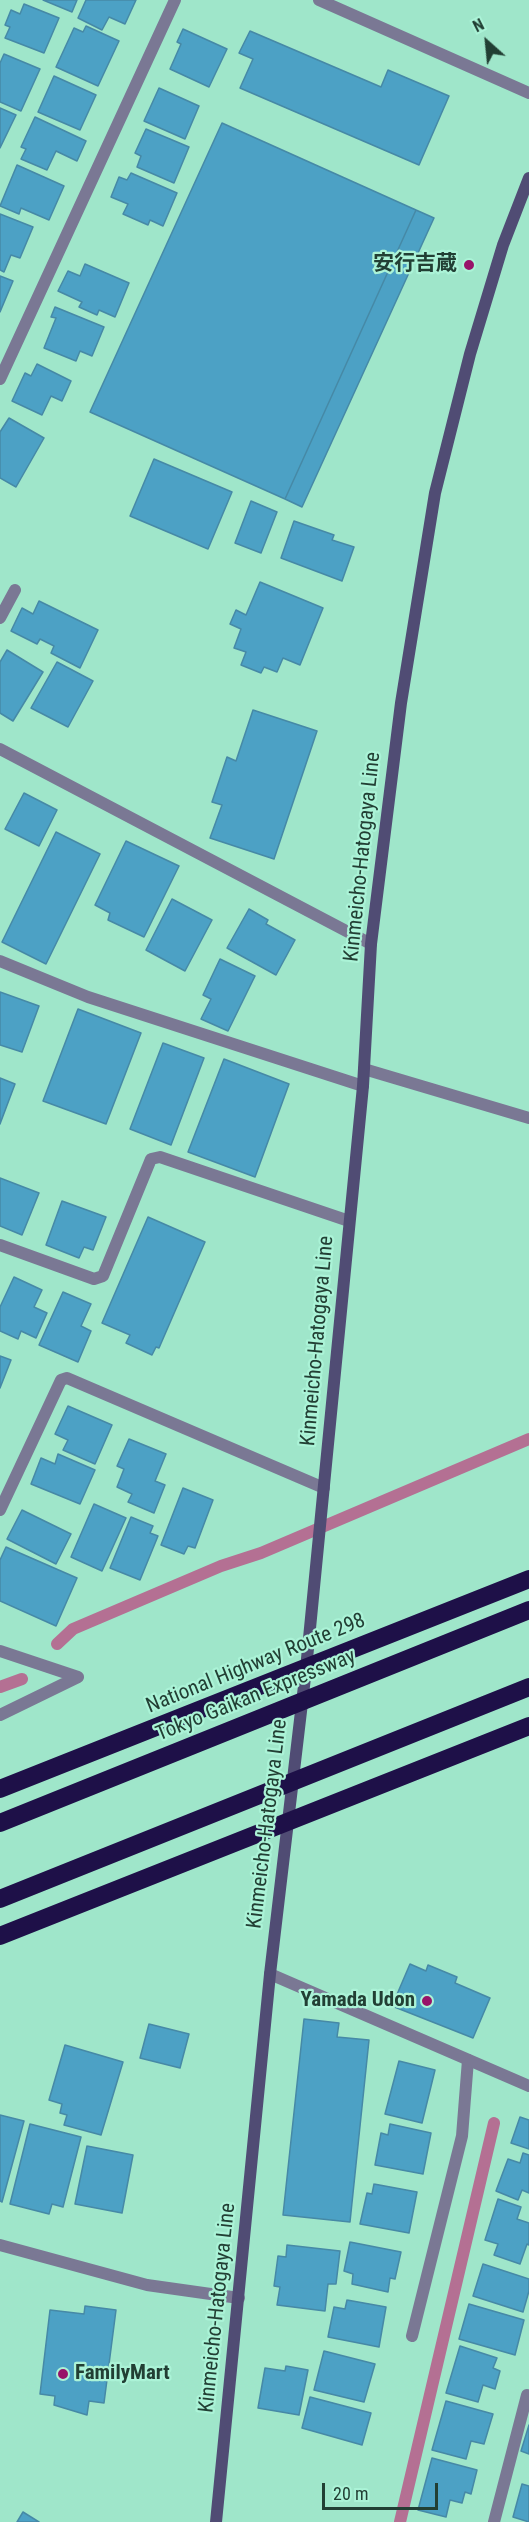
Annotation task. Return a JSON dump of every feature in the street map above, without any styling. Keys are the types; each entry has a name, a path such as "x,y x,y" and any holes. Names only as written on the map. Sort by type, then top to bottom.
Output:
{"highway":[{"name":"National Highway Route 298","path":"0,1789 529,1579"},
{"name":"Tokyo Gaikan Expressway","path":"0,1823 529,1610"},
{"path":"0,1899 529,1687"},
{"path":"0,1936 288,1824 529,1726"}],"main road":[{"name":"Kinmeicho-Hatogaya Line","path":"216,2522 270,1974 306,1669 324,1488 363,1086 372,944 401,703 435,493 470,354 503,245 529,178"}],"street":[{"path":"0,379 175,0"},
{"path":"319,0 529,93"},
{"path":"0,618 15,590"},
{"path":"0,749 372,944"},
{"path":"0,961 88,997 363,1086"},
{"path":"364,1069 529,1118"},
{"path":"0,1245 94,1279 103,1276 151,1159 160,1157 349,1221"},
{"path":"0,1510 4,1488 61,1380 67,1378 324,1488"},
{"path":"0,1651 78,1677 0,1715"},
{"path":"270,1974 529,2086"},
{"path":"412,2336 462,2136 468,2060"},
{"path":"0,2245 147,2285 239,2298"},
{"path":"494,2522 527,2395 529,2396"}],"building":[{"path":"43,0 77,0 72,12"},
{"path":"86,0 136,0 125,24 109,17 102,30 78,18"},
{"path":"24,4 59,18 44,53 5,38 10,27 5,25 11,10 20,14"},
{"path":"86,26 119,41 98,86 56,67 74,28 83,32"},
{"path":"183,29 227,49 209,87 170,69 181,44 177,42"},
{"path":"250,31 381,87 388,70 449,96 419,165 240,88 253,59 239,53"},
{"path":"4,54 40,69 21,111 0,102 0,63"},
{"path":"54,76 96,95 80,130 38,112"},
{"path":"159,88 199,106 185,139 144,121"},
{"path":"0,108 16,115 0,148"},
{"path":"35,117 86,141 77,161 56,151 47,170 21,159 26,149 21,147"},
{"path":"222,123 416,210 285,499 90,412"},
{"path":"146,129 189,147 174,183 137,167 141,156 135,153"},
{"path":"17,165 64,186 49,220 21,208 19,214 0,206"},
{"path":"131,173 177,193 163,226 150,220 148,225 123,214 128,204 111,197 119,177 127,180"},
{"path":"416,210 434,218 302,507 285,499"},
{"path":"0,214 33,227 20,258 11,255 4,272 0,270"},
{"path":"85,264 129,283 115,317 99,310 97,315 79,307 82,302 58,291 68,271 80,276"},
{"path":"0,276 13,281 0,312"},
{"path":"55,307 104,327 92,356 80,351 76,361 44,348 56,318 51,317"},
{"path":"37,364 71,381 62,401 51,396 42,415 12,401 25,373 31,376"},
{"path":"9,418 44,438 16,487 0,478 0,432"},
{"path":"154,459 232,492 208,549 130,516"},
{"path":"251,501 277,512 261,553 235,543"},
{"path":"294,521 334,535 332,540 354,547 342,581 281,558"},
{"path":"260,582 323,608 300,665 283,658 277,672 264,667 261,673 241,665 246,652 234,648 241,629 230,624 236,610 246,615"},
{"path":"39,601 98,630 80,668 51,653 54,646 40,639 37,644 11,631 22,608 33,614"},
{"path":"7,650 43,672 13,721 0,713 0,662"},
{"path":"57,662 93,681 68,727 31,708"},
{"path":"253,710 317,731 274,859 210,838 222,805 212,802 227,757 236,761"},
{"path":"24,793 57,810 39,846 5,829"},
{"path":"56,832 100,854 46,964 2,942"},
{"path":"126,841 179,866 144,937 108,920 110,913 95,905"},
{"path":"172,899 212,920 185,971 146,950"},
{"path":"249,909 268,920 266,924 295,940 276,975 227,948"},
{"path":"220,959 255,976 228,1031 201,1019 211,999 203,995"},
{"path":"0,992 39,1006 22,1052 0,1045"},
{"path":"78,1009 141,1033 106,1124 43,1101"},
{"path":"163,1043 204,1058 171,1145 130,1129"},
{"path":"224,1059 289,1084 255,1177 188,1152"},
{"path":"0,1078 15,1084 0,1124"},
{"path":"0,1178 39,1193 22,1235 0,1226"},
{"path":"62,1201 106,1217 93,1250 84,1247 79,1258 46,1245"},
{"path":"148,1217 205,1242 159,1348 156,1347 152,1355 126,1343 130,1335 102,1323"},
{"path":"14,1277 42,1290 34,1307 47,1313 36,1338 21,1331 18,1339 0,1331 0,1307"},
{"path":"63,1292 91,1304 81,1326 91,1331 78,1362 39,1345"},
{"path":"0,1356 11,1360 0,1388"},
{"path":"68,1406 112,1425 95,1464 63,1450 68,1440 55,1434"},
{"path":"129,1439 166,1454 155,1481 165,1485 154,1513 128,1502 132,1494 117,1487 124,1469 117,1466"},
{"path":"58,1454 95,1470 80,1504 31,1484 41,1458 55,1464"},
{"path":"183,1488 213,1500 195,1548 188,1546 184,1554 161,1545"},
{"path":"94,1504 126,1518 102,1571 71,1557"},
{"path":"22,1510 71,1534 56,1564 7,1539"},
{"path":"131,1517 153,1526 150,1533 158,1536 140,1580 110,1568"},
{"path":"6,1547 77,1578 56,1626 0,1601 0,1560"},
{"path":"410,1964 426,1971 428,1965 457,1977 455,1983 490,1998 473,2038 392,2006"},
{"path":"304,2019 339,2023 337,2037 369,2040 350,2222 283,2215"},
{"path":"149,2024 189,2034 180,2068 140,2058"},
{"path":"65,2045 123,2062 101,2135 64,2125 67,2115 60,2113 62,2104 49,2100"},
{"path":"399,2061 435,2070 422,2123 385,2114"},
{"path":"0,2115 24,2121 2,2202 0,2201"},
{"path":"520,2117 529,2120 529,2149 511,2143"},
{"path":"30,2124 81,2137 63,2207 52,2204 49,2214 10,2204"},
{"path":"390,2124 431,2133 423,2174 375,2165 381,2133 388,2135"},
{"path":"87,2146 133,2155 122,2213 75,2204"},
{"path":"523,2153 529,2155 529,2193 522,2190 518,2200 496,2191 508,2159 520,2163"},
{"path":"374,2184 417,2192 409,2233 360,2224 367,2193 372,2194"},
{"path":"498,2199 521,2207 517,2219 529,2223 529,2245 527,2244 520,2264 494,2255 498,2244 485,2240"},
{"path":"350,2242 401,2252 395,2279 390,2278 388,2292 352,2284 353,2274 344,2271"},
{"path":"287,2245 340,2251 336,2284 328,2284 325,2311 277,2305 280,2287 274,2286 278,2256 286,2257"},
{"path":"483,2264 529,2279 529,2291 523,2312 473,2296"},
{"path":"347,2300 386,2307 379,2347 328,2337 334,2307 345,2309"},
{"path":"469,2304 524,2320 515,2355 459,2339"},
{"path":"85,2306 116,2310 104,2403 89,2401 87,2415 54,2405 55,2396 40,2394 50,2310 84,2314"},
{"path":"460,2346 497,2358 493,2368 500,2371 495,2389 483,2385 478,2402 446,2393"},
{"path":"324,2351 375,2364 364,2402 314,2390"},
{"path":"286,2366 308,2370 299,2415 258,2408 265,2368 285,2371"},
{"path":"310,2397 371,2413 362,2445 302,2428"},
{"path":"446,2401 493,2414 484,2444 471,2441 466,2459 432,2450"},
{"path":"529,2425 529,2454 521,2451"},
{"path":"432,2458 477,2470 471,2494 465,2492 462,2503 450,2500 446,2517 418,2510"},
{"path":"522,2484 529,2486 529,2522 513,2517"},
{"path":"23,2512 39,2522 17,2522"}],"waterway":[{"path":"57,1644 73,1629 221,1566 261,1553 529,1439"},
{"path":"0,1687 22,1679"},
{"path":"400,2522 494,2123"}],"place":[{"name":"安行吉蔵","path":"469,265"},
{"name":"Yamada Udon","path":"427,2001"},
{"name":"FamilyMart","path":"63,2374"}]}
